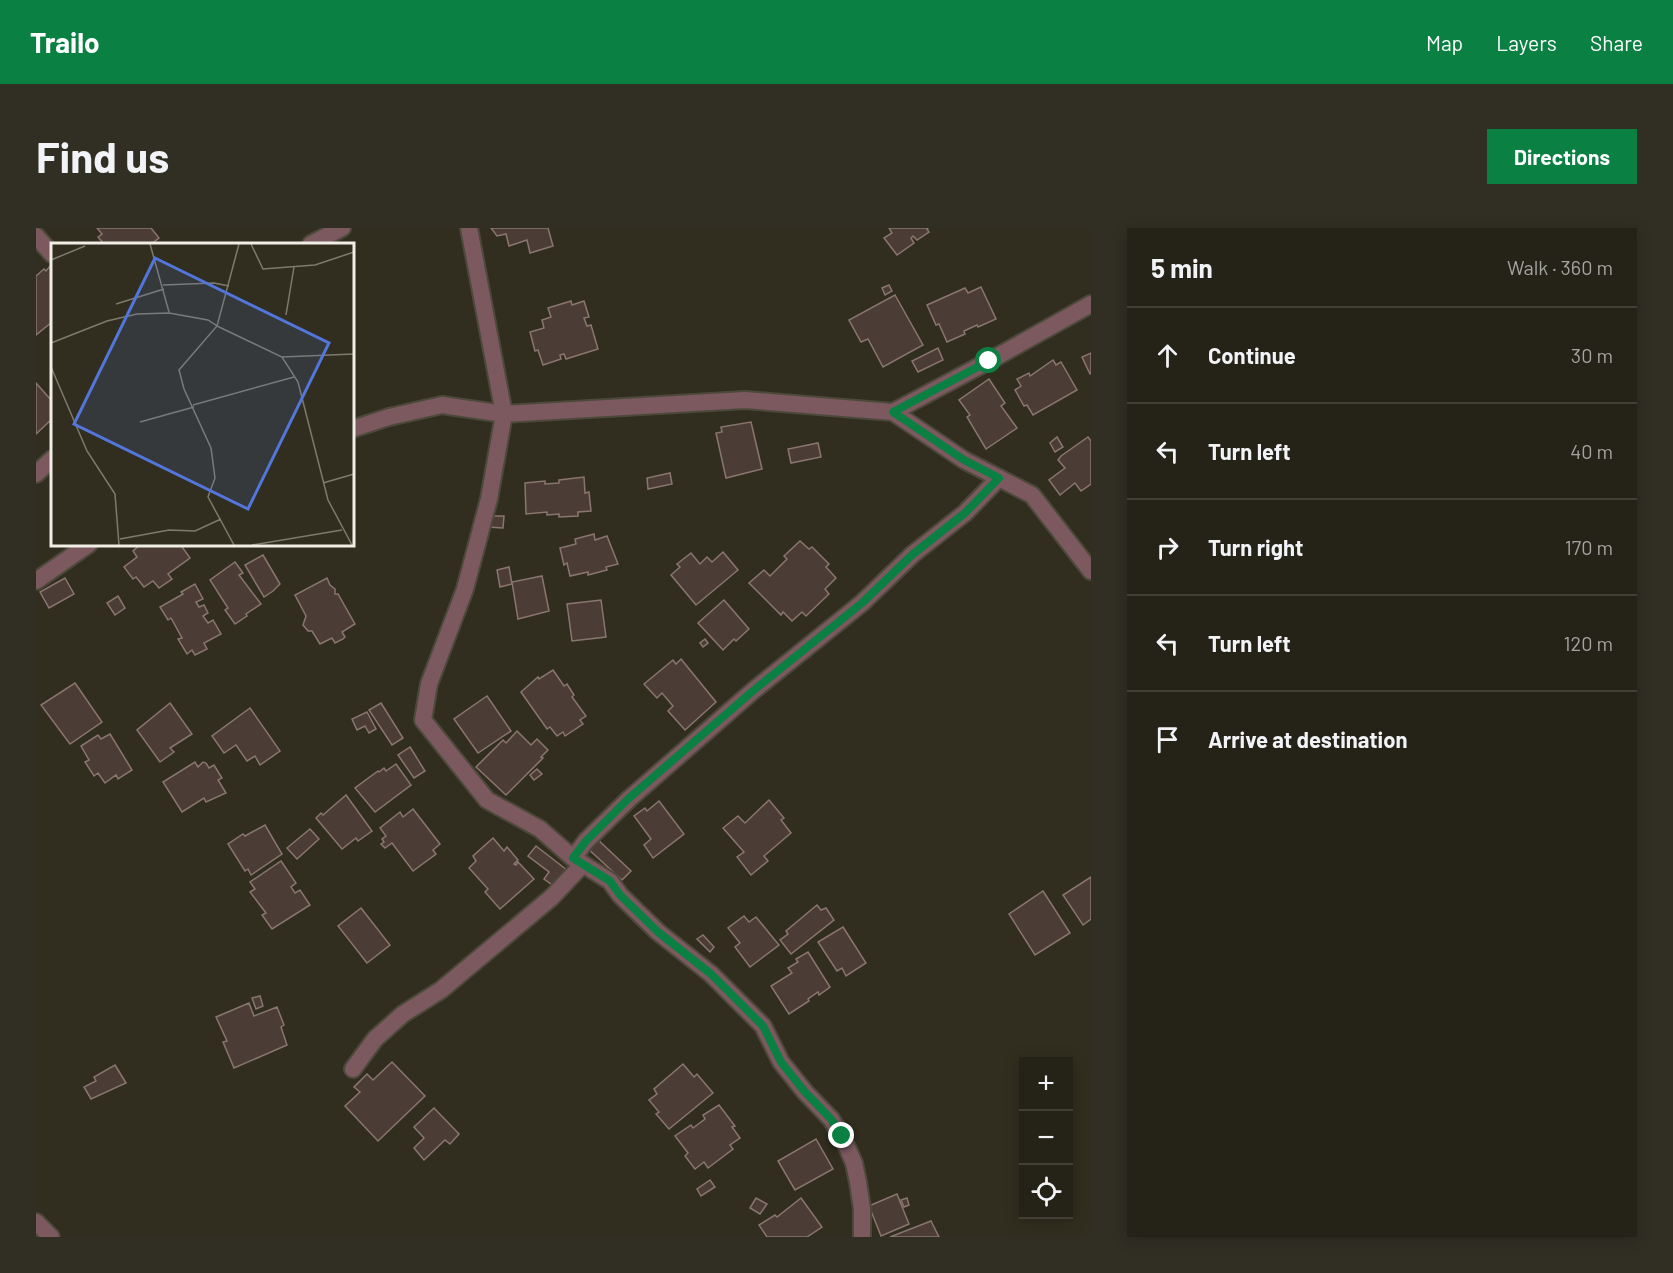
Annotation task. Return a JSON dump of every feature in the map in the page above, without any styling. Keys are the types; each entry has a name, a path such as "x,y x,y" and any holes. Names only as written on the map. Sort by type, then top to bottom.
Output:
{"street":[{"path":"313,243 342,228"},
{"path":"470,228 504,414 489,499 465,588 429,684 423,720 487,800 540,829 578,861 610,881 620,895 658,932 711,974 763,1026 781,1062 831,1119 842,1136 854,1163 858,1182 862,1209 862,1237"},
{"path":"36,236 51,253"},
{"path":"893,412 1091,304"},
{"path":"354,428 389,417 442,405 504,414 745,400 893,412 964,460 1032,495 1091,572"},
{"path":"36,474 51,460"},
{"path":"353,1069 382,1032 403,1014 441,990 573,877 586,841 628,799 754,690 862,603 913,554 965,513 999,478"},
{"path":"36,580 86,546"},
{"path":"36,1222 51,1237"}],"building":[{"path":"97,228 151,228 159,238 152,243 103,243 98,237 102,234"},
{"path":"491,228 548,228 553,246 530,253 527,240 509,246 506,234 497,236"},
{"path":"889,228 928,228 929,232 917,240 913,236 911,238 914,243 897,255 884,238 892,233"},
{"path":"51,265 51,323 36,335 36,276 44,269 46,271"},
{"path":"889,285 892,291 885,295 882,288"},
{"path":"981,287 996,319 964,331 965,334 947,342 927,305 965,288 968,293"},
{"path":"895,295 923,345 883,367 868,339 861,342 849,320"},
{"path":"571,301 572,305 584,301 589,317 584,318 587,326 591,325 598,349 566,359 564,354 560,355 561,359 543,365 538,350 535,351 530,332 544,328 542,320 551,317 548,308"},
{"path":"938,348 943,360 918,372 912,361"},
{"path":"1091,353 1091,373 1090,374 1082,357"},
{"path":"1053,360 1056,365 1061,362 1077,390 1033,415 1027,405 1024,406 1015,390 1021,386 1017,379 1029,373 1030,376"},
{"path":"989,379 1005,403 1001,406 1017,428 986,449 967,417 970,415 959,400"},
{"path":"36,383 51,400 51,420 36,434"},
{"path":"751,422 762,469 726,478 716,433 722,432 721,427"},
{"path":"1057,437 1063,447 1055,452 1050,443"},
{"path":"1088,437 1091,441 1091,484 1081,491 1075,483 1060,495 1049,480 1065,468 1058,460"},
{"path":"818,443 821,457 791,463 788,449"},
{"path":"670,473 672,484 648,489 647,478"},
{"path":"584,477 585,493 589,492 591,511 578,512 578,516 559,517 559,514 547,515 547,512 526,514 525,483 545,481 545,484 559,483 559,480"},
{"path":"489,516 504,516 503,528 488,527"},
{"path":"594,534 595,540 607,536 618,564 606,567 607,570 588,575 588,572 570,576 567,563 564,565 560,548 576,544 575,539"},
{"path":"800,541 809,549 812,547 829,564 826,567 836,578 825,589 829,594 806,616 802,612 792,621 783,612 781,615 749,583 764,570 770,576 787,559 784,556"},
{"path":"139,546 181,546 190,558 168,574 172,579 159,588 153,581 144,587 136,577 133,579 124,567 137,557 133,551"},
{"path":"723,552 738,570 696,605 671,575 680,567 677,564 691,553 700,564 707,557 712,562"},
{"path":"263,555 280,584 264,597 245,565"},
{"path":"235,562 243,573 239,575 261,604 235,624 225,610 228,608 210,580"},
{"path":"509,567 512,584 500,587 497,570"},
{"path":"542,576 549,611 518,619 512,582"},
{"path":"65,578 74,594 49,608 40,592"},
{"path":"327,578 355,624 342,632 345,637 343,639 335,643 332,638 320,644 312,631 308,631 303,625 306,616 295,595"},
{"path":"195,584 203,599 196,602 199,607 204,605 208,613 203,616 208,623 213,620 221,634 204,643 207,649 195,655 192,650 187,654 178,639 182,638 171,618 168,620 160,607"},
{"path":"118,596 125,608 115,615 107,603"},
{"path":"601,600 606,637 572,641 567,604"},
{"path":"724,600 749,629 723,650 698,623"},
{"path":"705,639 708,643 703,647 700,643"},
{"path":"681,659 716,702 685,730 668,711 673,706 662,693 657,698 644,684 673,660 676,664"},
{"path":"553,670 564,686 567,684 574,695 572,697 586,716 580,720 583,724 565,736 563,732 557,736 550,727 547,729 521,692 538,677 539,679"},
{"path":"75,683 102,722 70,744 41,705"},
{"path":"487,696 511,731 478,753 454,719"},
{"path":"170,703 192,734 170,748 174,752 160,762 137,730"},
{"path":"381,703 403,738 392,745 369,710"},
{"path":"250,708 280,751 260,765 255,756 247,761 236,745 224,753 212,736"},
{"path":"367,712 376,729 369,733 365,726 357,730 352,719"},
{"path":"517,731 531,745 537,739 548,750 541,757 543,758 506,795 476,767 503,740 506,743"},
{"path":"110,734 132,770 118,779 116,775 105,783 98,773 94,776 85,762 89,760 81,746 98,735 101,739"},
{"path":"410,747 425,771 414,778 398,755"},
{"path":"195,762 198,767 203,762 209,768 214,765 222,778 218,780 226,793 206,802 204,798 182,812 163,782"},
{"path":"396,764 411,785 375,812 355,788 378,771 384,768 386,771"},
{"path":"537,769 542,774 534,780 530,775"},
{"path":"346,795 372,831 358,841 356,838 342,849 316,818 321,813 323,815"},
{"path":"769,800 784,818 781,820 791,833 764,856 768,861 751,875 737,857 744,852 723,828 738,816 745,823"},
{"path":"659,801 684,834 653,858 644,845 651,839 634,816 645,808 647,811"},
{"path":"413,809 440,844 433,850 436,854 413,871 392,843 385,848 381,844 384,842 382,839 386,836 380,828 400,812 403,817"},
{"path":"265,825 282,854 251,875 248,869 245,871 228,844 243,834 245,836"},
{"path":"310,829 319,839 297,859 287,848"},
{"path":"595,837 631,871 622,880 586,847"},
{"path":"493,838 504,851 507,847 518,860 514,864 518,862 534,879 500,909 485,892 488,889 469,868 476,861 473,856"},
{"path":"536,846 567,870 554,886 544,879 549,872 528,856"},
{"path":"281,861 296,883 291,887 295,893 300,890 310,905 272,929 262,915 266,913 250,892 255,889 250,882"},
{"path":"1091,877 1091,919 1083,925 1063,895"},
{"path":"1043,891 1070,933 1035,955 1009,914"},
{"path":"817,905 821,910 826,908 834,920 791,954 780,940 788,934 786,931"},
{"path":"361,908 390,945 367,963 338,926"},
{"path":"744,916 749,922 756,917 779,945 750,967 735,947 740,943 728,928"},
{"path":"843,927 866,963 846,976 842,968 837,971 818,942"},
{"path":"703,935 714,947 710,952 697,939"},
{"path":"808,952 830,987 819,995 818,992 789,1014 771,986 792,973 788,968 798,962 796,959"},
{"path":"260,996 263,1006 256,1009 252,998"},
{"path":"249,1003 254,1016 277,1007 284,1025 281,1027 287,1045 234,1068 223,1042 227,1041 216,1017"},
{"path":"392,1062 425,1096 378,1141 345,1106 360,1092 354,1087 367,1074 373,1080"},
{"path":"683,1064 694,1077 697,1074 713,1093 669,1129 656,1114 659,1112 649,1100 657,1094 654,1089"},
{"path":"115,1065 126,1083 91,1099 84,1087 96,1081 94,1077"},
{"path":"719,1105 735,1126 732,1127 740,1138 730,1145 733,1149 708,1168 704,1162 695,1169 685,1156 688,1153 675,1136 691,1125 693,1128 705,1119 703,1115"},
{"path":"434,1108 459,1134 450,1144 445,1140 424,1160 414,1148 424,1138 414,1127"},
{"path":"816,1139 833,1169 795,1190 778,1161"},
{"path":"710,1180 715,1187 701,1196 697,1189"},
{"path":"897,1194 909,1224 881,1236 869,1206"},
{"path":"756,1198 767,1204 760,1214 750,1208"},
{"path":"801,1198 822,1227 807,1237 767,1237 759,1225 775,1215 777,1217"},
{"path":"907,1198 909,1205 904,1207 901,1200"},
{"path":"931,1221 939,1237 890,1237"}],"route":[{"path":"842,1136 831,1119 781,1062 763,1026 711,974 658,932 620,895 610,881 573,858 586,841 628,799 754,690 862,603 913,554 965,513 999,478 964,460 893,412 989,361"}]}
